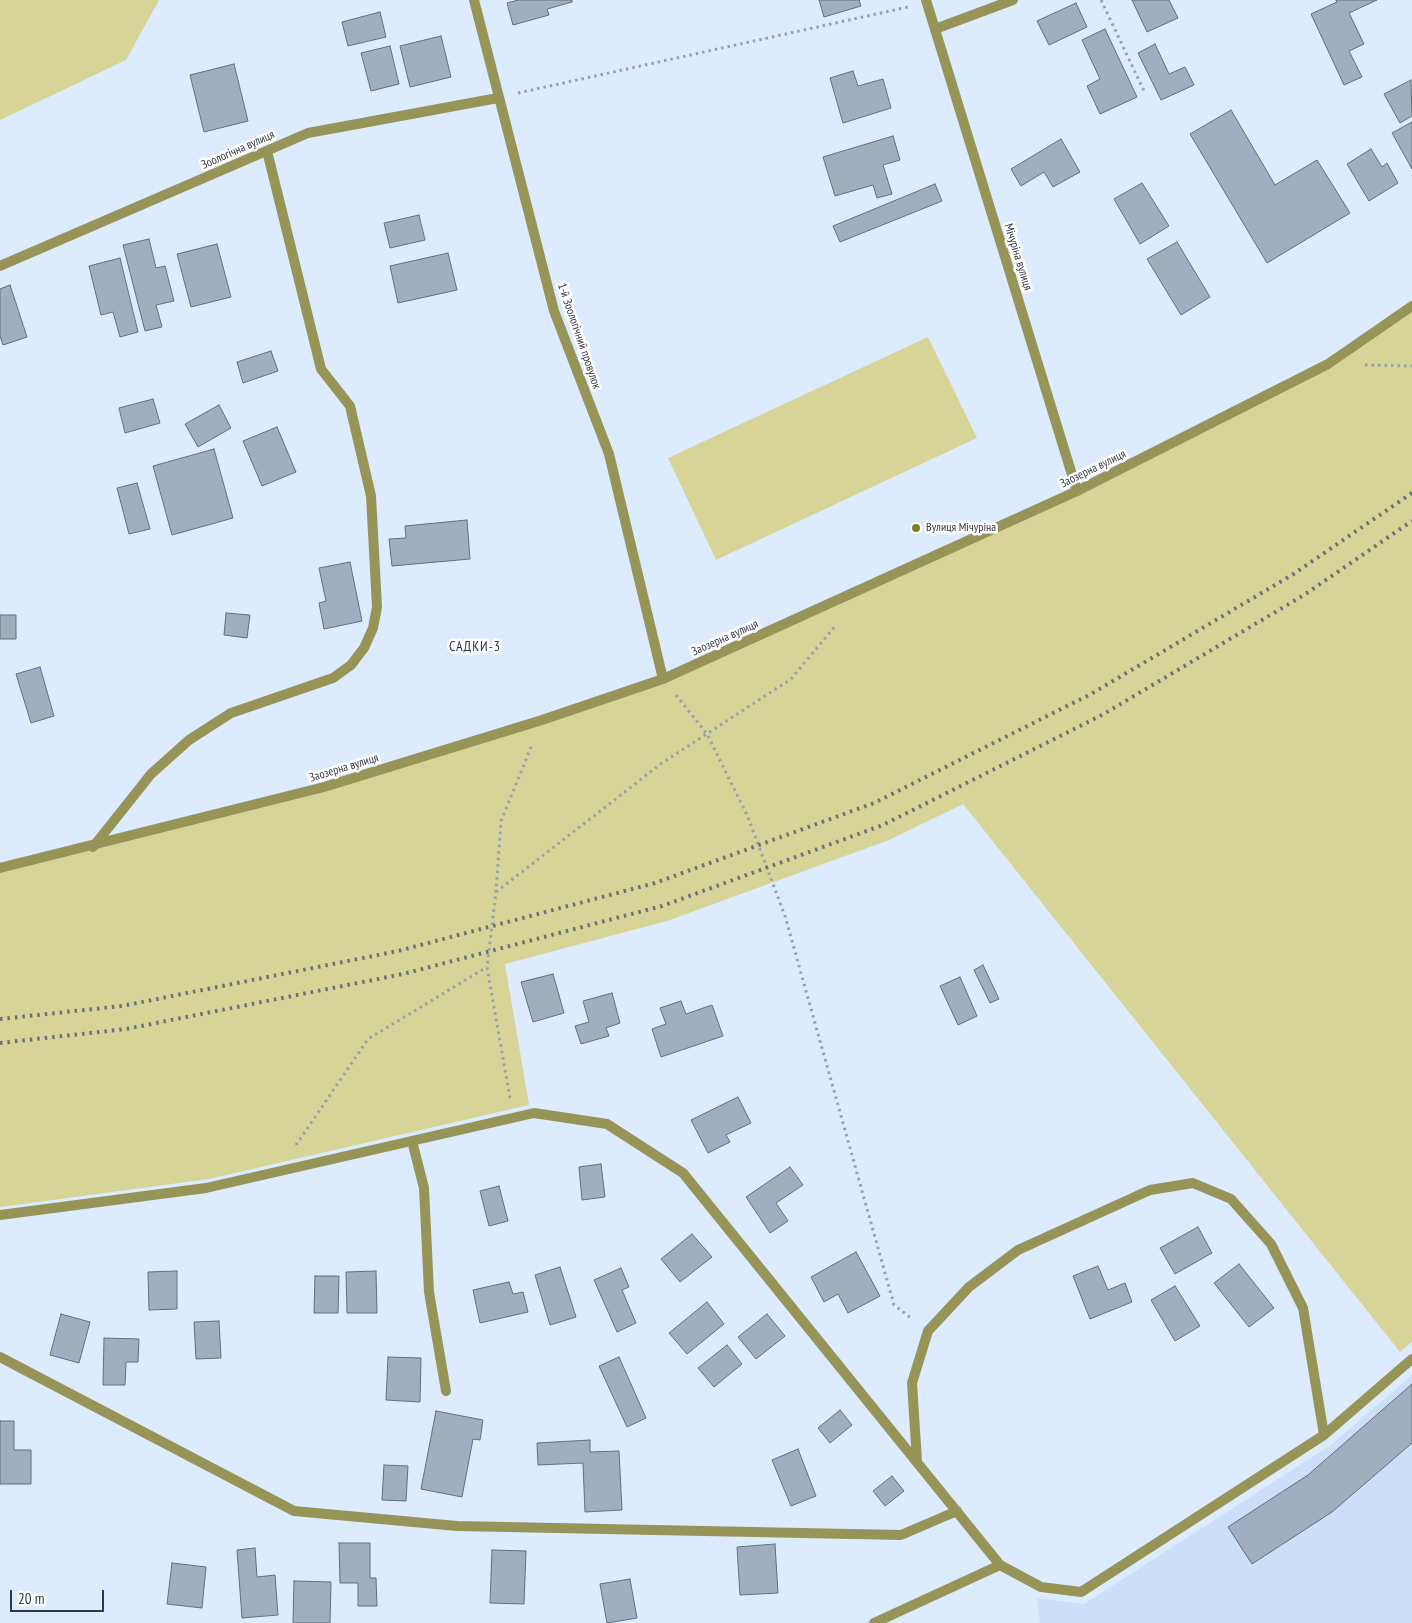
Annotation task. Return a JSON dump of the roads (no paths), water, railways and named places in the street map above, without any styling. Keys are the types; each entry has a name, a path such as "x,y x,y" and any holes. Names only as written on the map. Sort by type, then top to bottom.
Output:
{"street":[{"name":"1-й Зоологічний провулок","path":"474,0 554,311 609,454 664,680"},
{"path":"935,29 1013,0"},
{"name":"Мічуріна вулиця","path":"926,2 1077,492"},
{"name":"Зоологічна вулиця","path":"0,266 308,133 498,98"},
{"path":"93,846 150,774 189,740 231,713 333,678 351,665 364,648 373,628 377,607 371,496 350,406 321,369 267,151"},
{"name":"Заозерна вулиця","path":"0,868 324,788 664,680 1077,492 1328,364 1412,306"},
{"path":"0,1215 206,1188 534,1113 606,1124 683,1173 1000,1565 1040,1587 1081,1592 1324,1435 1412,1360"},
{"path":"412,1141 424,1188 428,1292 446,1391"},
{"path":"917,1461 912,1382 928,1331 969,1287 1018,1250 1150,1190 1192,1183 1231,1199 1271,1244 1303,1308 1324,1435"},
{"path":"0,1357 294,1512 457,1526 901,1536 957,1511"},
{"path":"874,1623 1000,1565"}],"railway":[{"path":"0,1019 122,1006 398,951 655,883 874,803 1091,694 1292,575 1412,493"},
{"path":"0,1043 126,1029 403,974 662,906 883,825 1102,715 1304,595 1412,521"}],"place":[{"name":"Вулиця Мічуріна","path":"916,528"}],"district":[{"name":"САДКИ-3","path":"475,647"}]}
